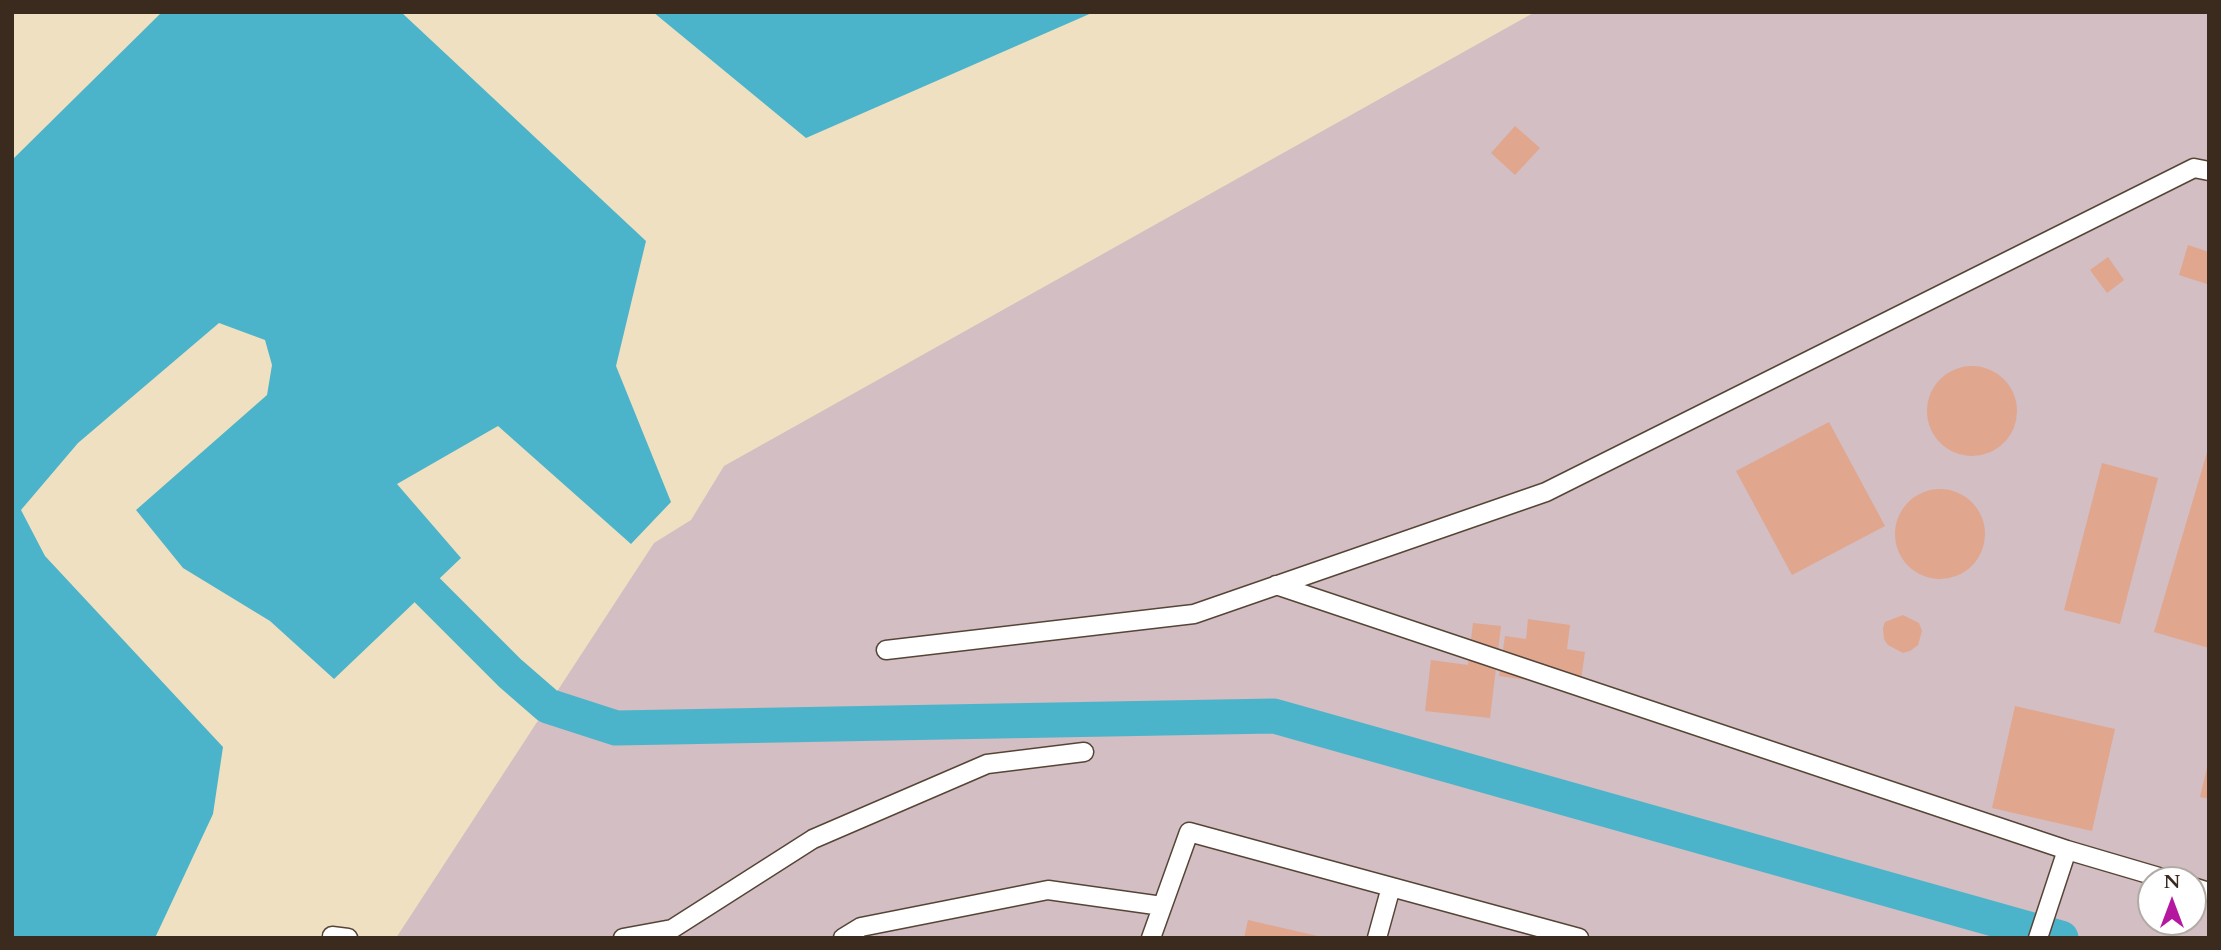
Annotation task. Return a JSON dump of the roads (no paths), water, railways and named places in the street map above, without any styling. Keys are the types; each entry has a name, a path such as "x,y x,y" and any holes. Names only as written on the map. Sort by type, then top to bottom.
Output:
{"lane":[{"path":"886,650 1194,614 1546,492 2201,170 2209,155"},
{"path":"1276,585 2067,850 2137,871"},
{"path":"623,938 671,929 813,839 987,764 1084,752"},
{"path":"1151,938 1189,832 1391,887 1532,932 1579,938"},
{"path":"2038,938 2067,850"},
{"path":"1377,938 1391,887"},
{"path":"843,938 862,927 1048,890 1162,906"},
{"path":"332,938 348,938"}],"water":[{"path":"162,12 401,12 646,241 616,366 671,502 631,544 498,426 397,484 461,558 334,679 270,621 183,568 136,510 267,395 272,365 265,340 219,323 78,443 21,510 45,556 223,747 213,814 155,938 12,938 12,160"},
{"path":"653,12 1094,12 806,138"}],"waterway":[{"path":"427,590 510,673 548,706 616,728 1274,716 2061,938"}]}
